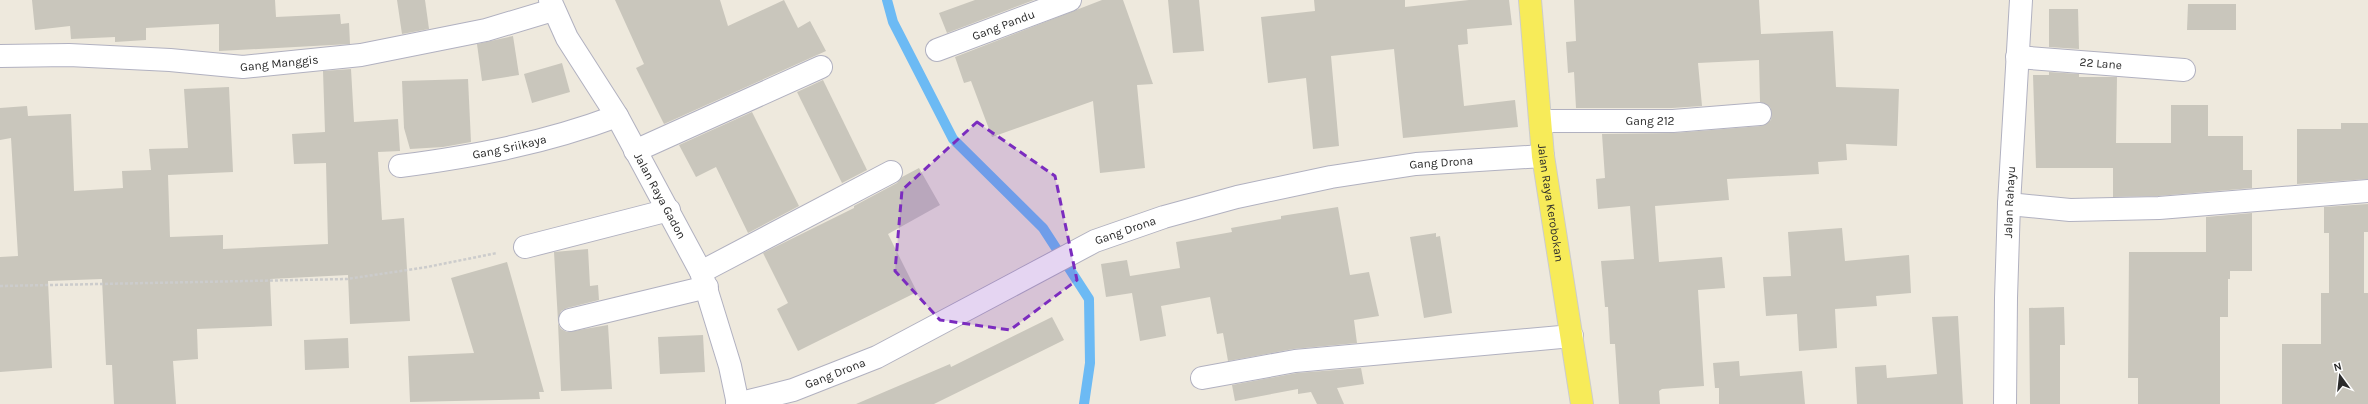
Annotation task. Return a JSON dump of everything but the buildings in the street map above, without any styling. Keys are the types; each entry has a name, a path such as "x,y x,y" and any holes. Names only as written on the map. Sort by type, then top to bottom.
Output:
{"main road":[{"name":"Jalan Raya Kerobokan","path":"1530,0 1543,156 1582,404"}],"street":[{"name":"Gang Pandu","path":"937,50 1070,0"},
{"name":"Jalan Rahayu","path":"2005,404 2009,204 2017,57 2022,0"},
{"name":"Gang Manggis","path":"0,56 69,55 162,59 242,67 361,55 486,30 551,5"},
{"name":"Jalan Raya Gadon","path":"551,5 567,38 617,116 669,210 704,280 734,381 738,404"},
{"name":"22 Lane","path":"2017,57 2184,70"},
{"path":"635,151 821,67"},
{"name":"Gang 212","path":"1541,121 1673,121 1760,114"},
{"name":"Gang Sriikaya","path":"400,166 463,158 525,146 617,116"},
{"name":"Gang Drona","path":"738,404 793,390 877,357 1095,242 1164,217 1237,197 1331,177 1416,164 1543,156"},
{"path":"570,320 704,280 891,172"},
{"path":"2009,204 2070,210 2159,208 2368,191"},
{"path":"525,247 669,210"},
{"path":"1202,378 1295,361 1572,336"}],"path":[{"path":"0,286 347,279 427,267 525,247"}],"highlighted area":[{"path":"977,122 1055,176 1077,280 1010,330 940,320 895,271 902,190"}],"waterway":[{"path":"887,0 893,22 953,139 1043,228 1089,299 1090,363 1084,404"}]}
